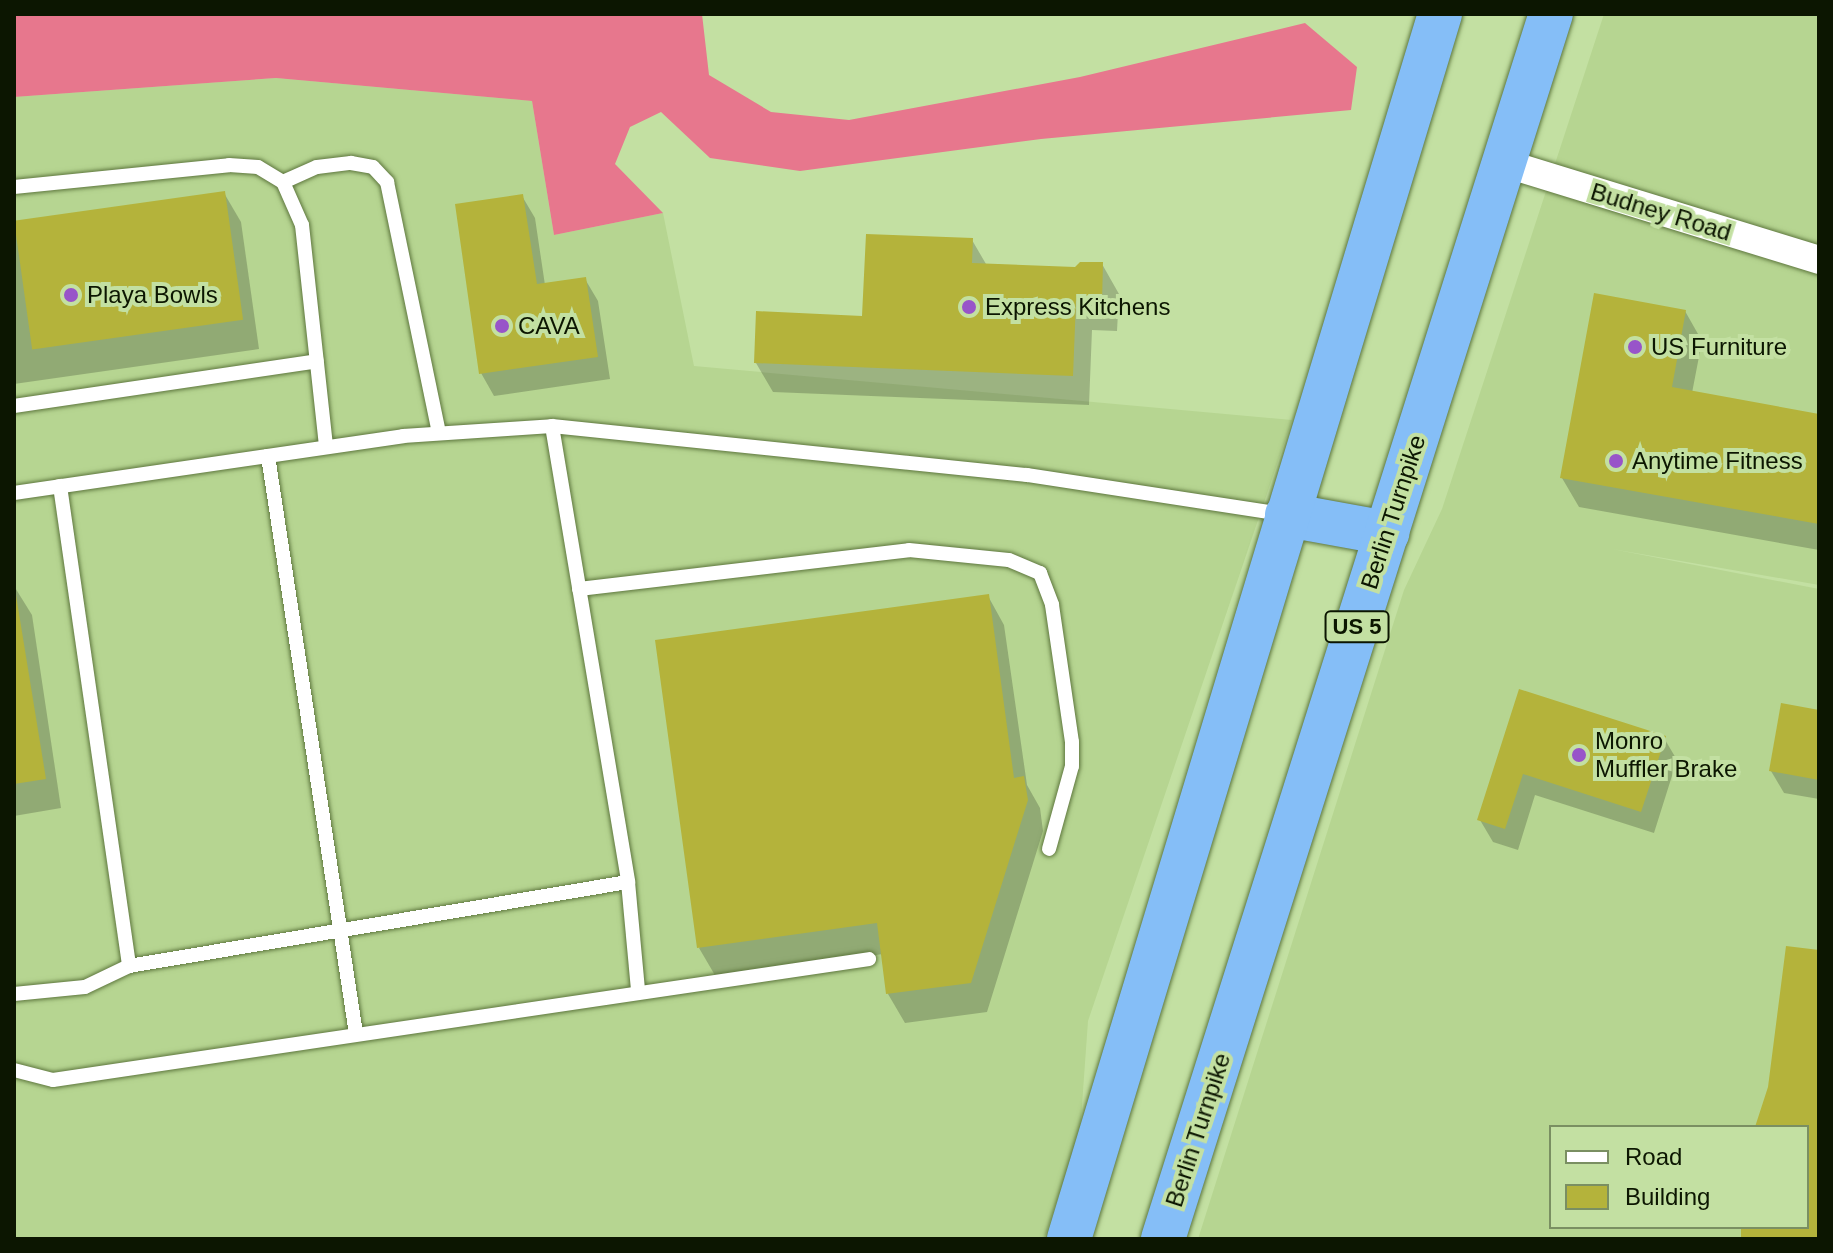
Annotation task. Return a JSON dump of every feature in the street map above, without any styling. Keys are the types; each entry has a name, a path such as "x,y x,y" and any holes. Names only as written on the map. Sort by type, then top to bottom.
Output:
{"highway":[{"path":"1069,1239 1440,14"},
{"name":"Berlin Turnpike","path":"1163,1239 1551,14"},
{"path":"1287,515 1387,533"}],"street":[{"name":"Budney Road","path":"1504,163 1819,260"}],"lane":[{"path":"283,182 317,167 351,163 373,167 387,182 439,433"},
{"path":"14,187 229,165 258,167 283,182 302,225 326,447"},
{"path":"14,406 317,361"},
{"path":"14,493 326,447 439,433 552,426 939,464 1287,515"},
{"path":"552,426 628,882 638,990"},
{"path":"268,456 344,929 356,1034"},
{"path":"60,486 129,966"},
{"path":"579,589 909,550 1009,560 1040,573 1052,605 1072,742 1072,766 1049,849"},
{"path":"14,994 85,987 129,966 628,882"},
{"path":"14,1070 53,1080 638,990 869,959"}],"shaded area":[{"path":"14,14 702,14 709,75 771,112 849,120 1080,77 1305,23 1357,67 1351,110 1041,139 800,171 710,158 661,112 630,127 615,164 663,213 554,235 532,101 276,78 14,97"},
{"path":"1604,14 1819,14 1819,585 1612,549 1819,589 1819,1239 1198,1239 1404,590 1442,509"},
{"path":"276,78 532,101 554,235 663,213 694,366 1292,420 1088,1021 1080,1133 1044,1239 14,1239 14,97"}],"building":[{"path":"225,191 243,320 32,349 14,221"},
{"path":"523,194 537,284 586,277 598,357 479,374 455,204"},
{"name":"Express Kitchens","path":"866,234 973,238 972,263 1075,267 1080,262 1103,262 1102,303 1076,301 1073,376 754,363 756,311 862,316"},
{"path":"1594,293 1686,310 1672,387 1819,414 1819,524 1560,478"},
{"path":"14,583 46,779 14,784"},
{"path":"989,594 1014,778 1024,776 1028,800 971,983 886,994 877,923 697,948 655,640"},
{"name":"Monro Muffler Brake","path":"1519,689 1666,736 1641,812 1523,774 1505,829 1477,820"},
{"path":"1781,703 1819,710 1819,780 1769,771"},
{"path":"1786,946 1819,950 1819,1239 1741,1239 1741,1229 1809,1229 1809,1125 1756,1125 1768,1087"}],"place":[{"name":"Playa Bowls","path":"71,295"},
{"name":"Express Kitchens","path":"969,307"},
{"name":"CAVA","path":"502,326"},
{"name":"US Furniture","path":"1635,347"},
{"name":"Anytime Fitness","path":"1616,461"},
{"name":"Monro Muffler Brake","path":"1579,755"}]}
